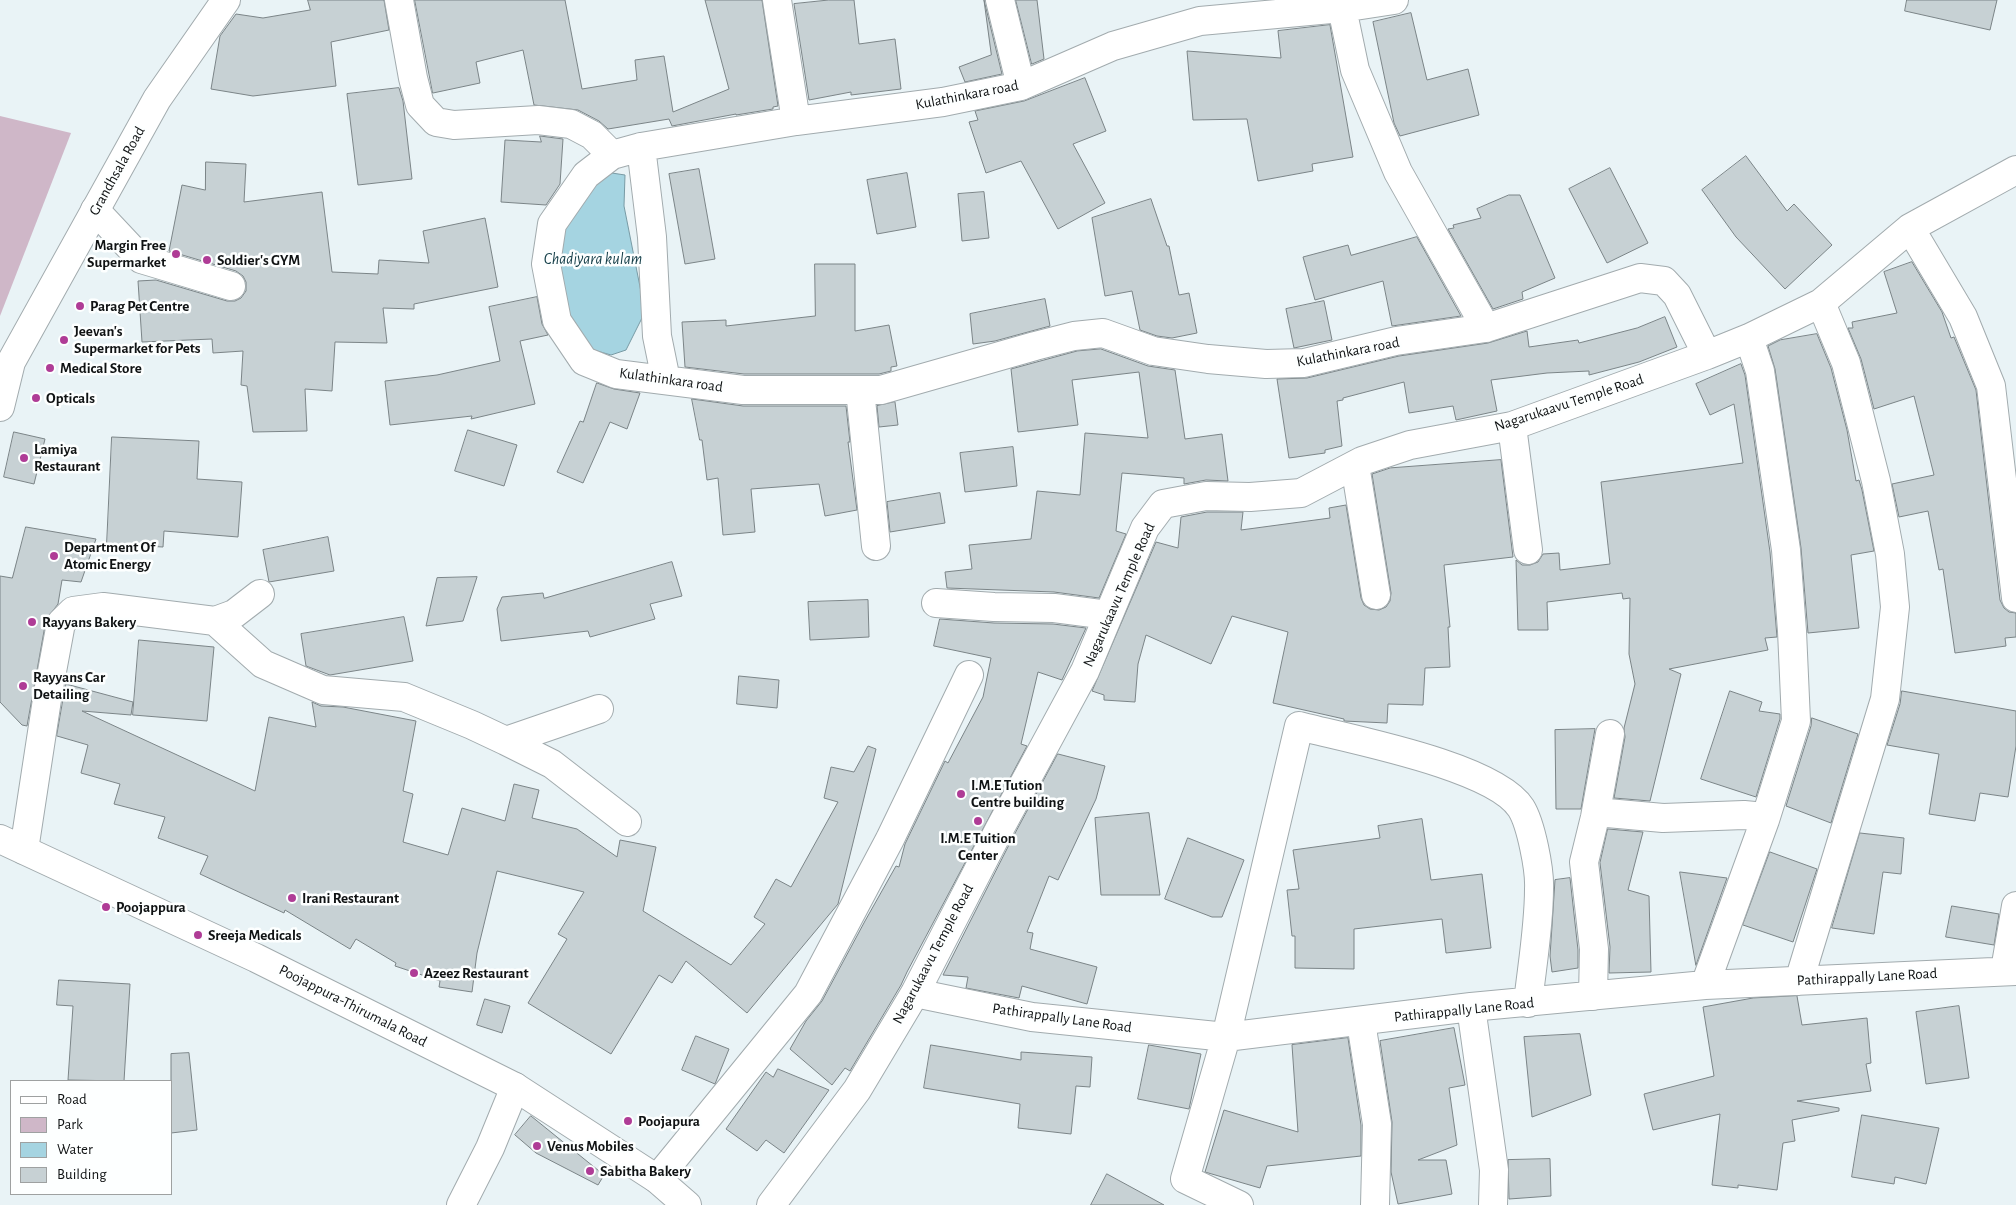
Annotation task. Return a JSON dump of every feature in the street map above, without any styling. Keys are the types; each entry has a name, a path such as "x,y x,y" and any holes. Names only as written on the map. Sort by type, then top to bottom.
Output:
{"street":[{"name":"Grandhsala Road","path":"0,407 11,362 95,210 157,99 226,0"},
{"path":"399,0 412,78 420,105 436,122 454,126 538,120 571,124 592,135 612,155"},
{"path":"777,0 796,121"},
{"path":"1000,0 1021,86"},
{"name":"Kulathinkara road","path":"1382,1 1342,8 1217,10 1200,21 1113,46 1021,86 943,102 796,121 641,147 612,155 586,175 552,224 546,264 556,321 584,361 616,374 743,390 881,390 1035,346 1074,336 1103,333 1152,351 1237,363 1304,363 1396,342 1486,328 1640,278 1664,281 1678,295 1707,355"},
{"path":"1342,8 1355,70 1398,172 1486,328"},
{"path":"641,147 652,238 656,336 666,380"},
{"name":"Nagarukaavu Temple Road","path":"771,1205 857,1090 915,993 998,830 1086,671 1145,528 1163,504 1206,496 1250,497 1302,493 1362,461 1410,446 1512,426 1707,355 1749,338 1821,303 1910,228 2016,170"},
{"path":"95,210 141,259 231,286"},
{"path":"1910,228 1964,317 1992,386 2016,598"},
{"path":"1799,981 1885,699 1895,607 1890,554 1876,481 1846,362 1821,303"},
{"path":"1705,985 1765,817 1796,721 1786,550 1760,371 1749,338"},
{"path":"860,390 876,546"},
{"path":"1512,426 1528,550"},
{"path":"1355,465 1376,595"},
{"path":"24,850 48,694 61,624 74,611 103,607 215,621 234,614 260,594"},
{"path":"936,603 994,607 1054,608 1108,615"},
{"path":"215,621 263,664 323,690 404,697 472,724 552,764 627,822"},
{"path":"657,1179 808,994 890,839 969,675"},
{"path":"506,741 599,709"},
{"path":"1239,1205 1185,1179 1226,1037 1299,726 1432,760 1463,771 1497,787 1521,808 1534,844 1539,888 1528,1003"},
{"path":"1593,996 1594,949 1584,862 1596,812 1610,734"},
{"path":"1596,812 1663,818 1744,815 1765,817"},
{"name":"Poojappura-Thirumala Road","path":"0,839 256,958 515,1087 657,1179 687,1205"},
{"path":"2010,970 2016,906"},
{"name":"Pathirappally Lane Road","path":"915,993 1032,1017 1226,1037 1361,1022 1471,1007 1705,985 2010,970"},
{"path":"1471,1007 1494,1170 1493,1205"},
{"path":"1361,1022 1377,1124 1375,1205"},
{"path":"461,1205 490,1148 515,1087"}],"green space":[{"path":"0,116 71,133 0,316"}],"water":[{"name":"Chadiyara kulam","path":"592,170 625,175 624,206 645,312 626,350 611,355 573,344 548,250"}],"building":[{"path":"308,0 384,0 389,30 331,42 336,86 253,96 211,89 220,36 236,14 263,18 310,10"},
{"path":"415,0 565,0 582,89 637,80 635,60 664,56 673,112 729,89 705,0 762,0 778,106 773,107 773,109 672,126 669,119 608,129 599,121 578,110 534,105 523,50 476,62 480,83 433,93"},
{"path":"829,0 854,0 859,44 895,39 901,89 851,95 851,92 809,100 794,4"},
{"path":"984,0 1002,74 965,82 959,67 991,55"},
{"path":"1016,0 1037,0 1044,59 1032,64"},
{"path":"1907,0 1997,0 1990,30 1905,11"},
{"path":"1411,13 1427,80 1468,69 1479,115 1400,136 1394,123 1373,22"},
{"path":"1330,25 1353,157 1312,164 1313,171 1258,181 1247,119 1193,120 1187,51 1281,58 1278,31"},
{"path":"1085,78 1106,131 1073,144 1105,203 1058,229 1021,161 986,173 969,122 978,120 975,111 1024,101"},
{"path":"399,88 403,101 412,179 358,185 347,94"},
{"path":"540,136 563,139 560,184 546,205 501,202 505,140 541,142"},
{"path":"1746,156 1787,211 1794,204 1832,245 1785,289 1736,237 1702,190"},
{"path":"206,162 246,164 244,202 322,192 332,272 378,274 379,260 429,263 423,231 485,218 498,287 414,304 414,309 383,308 387,343 335,342 332,391 305,389 307,431 253,432 247,386 241,385 243,351 213,353 212,339 142,342 138,281 156,280 227,301 235,301 241,298 246,291 246,282 243,276 236,271 169,251 182,185 205,190"},
{"path":"1610,168 1648,243 1607,263 1569,189"},
{"path":"699,169 715,259 685,264 669,174"},
{"path":"907,173 916,227 877,234 867,180"},
{"path":"984,192 989,238 962,241 958,194"},
{"path":"1509,195 1520,195 1555,278 1522,292 1523,299 1493,309 1448,229 1454,228 1453,225 1481,218 1477,209"},
{"path":"1151,199 1167,246 1169,246 1179,295 1189,293 1197,333 1172,338 1157,336 1140,330 1132,291 1105,296 1092,218"},
{"path":"1417,237 1461,316 1392,326 1383,281 1315,300 1303,257 1348,245 1351,255"},
{"path":"1912,262 1942,312 1951,338 1954,337 1976,390 2000,600 2004,608 2009,612 2016,613 2016,637 2005,638 2006,646 1955,653 1943,569 1939,570 1928,511 1899,517 1892,484 1934,475 1914,396 1874,409 1861,359 1848,328 1853,328 1852,322 1897,313 1884,272"},
{"path":"815,264 855,264 855,331 889,325 897,366 891,367 891,371 879,374 744,374 685,367 682,322 726,320 726,326 815,316"},
{"path":"537,297 542,324 548,335 520,341 535,404 471,419 472,416 390,425 385,381 437,375 500,361 489,307"},
{"path":"1045,299 1050,326 995,341 973,344 970,314"},
{"path":"1324,301 1332,340 1294,348 1286,309"},
{"path":"1665,317 1677,347 1639,362 1589,375 1589,371 1547,373 1491,380 1497,411 1456,420 1453,406 1409,413 1404,382 1343,398 1343,400 1337,401 1342,446 1325,450 1325,453 1289,458 1277,379 1307,378 1399,356 1488,343 1527,331 1529,347 1578,340 1579,343 1637,328"},
{"path":"1817,334 1831,368 1847,430 1856,481 1859,480 1862,490 1874,551 1851,555 1859,628 1808,633 1801,548 1775,369 1768,346 1780,340"},
{"path":"1101,349 1148,366 1175,370 1185,439 1222,434 1228,481 1206,480 1184,484 1184,478 1122,473 1116,531 1126,534 1099,598 1054,592 947,588 945,572 972,569 969,545 1031,539 1037,491 1080,495 1085,433 1148,438 1139,372 1072,380 1078,425 1018,432 1011,369 1077,351"},
{"path":"1741,364 1745,375 1770,552 1777,637 1765,638 1768,650 1669,669 1681,674 1650,801 1614,798 1625,737 1624,728 1635,684 1629,654 1630,598 1623,599 1622,593 1547,602 1548,630 1518,630 1516,560 1522,565 1530,565 1538,562 1543,554 1559,553 1560,570 1610,564 1601,482 1743,463 1734,404 1710,415 1696,384"},
{"path":"597,383 614,389 640,393 627,429 610,422 583,483 557,472 580,421 583,422"},
{"path":"692,399 743,406 846,406 850,442 848,442 857,510 825,516 819,484 751,489 755,532 723,535 718,478 707,480 702,440 700,440"},
{"path":"895,402 898,425 879,427 877,406"},
{"path":"468,430 517,445 504,486 455,471"},
{"name":"Lamiya Restaurant","path":"14,432 45,439 34,484 4,477"},
{"path":"112,437 199,441 197,479 242,482 238,537 164,531 163,547 107,544"},
{"path":"1013,447 1017,486 965,492 960,453"},
{"path":"1501,460 1513,557 1444,565 1450,627 1448,627 1450,667 1425,668 1423,705 1388,704 1387,723 1344,721 1344,719 1273,703 1288,632 1232,616 1211,664 1146,635 1138,664 1135,702 1104,700 1104,695 1092,691 1156,542 1178,548 1181,517 1207,512 1243,512 1241,530 1330,518 1329,508 1346,505 1361,598 1364,605 1370,609 1379,610 1386,607 1390,601 1391,593 1372,474 1390,468"},
{"path":"940,493 945,523 890,532 887,502"},
{"path":"26,527 96,539 81,582 62,580 58,604 46,620 27,726 22,725 0,702 0,576 12,578"},
{"path":"328,537 334,571 269,582 263,550"},
{"path":"672,562 682,596 650,604 655,619 590,637 588,631 501,641 497,609 502,597 543,593 544,598"},
{"path":"477,577 463,621 426,626 437,578"},
{"path":"868,600 869,637 810,640 808,602"},
{"path":"404,617 413,661 330,675 306,666 301,634"},
{"path":"940,619 994,623 1053,624 1086,628 1062,680 1038,672 1021,744 1027,746 901,985 850,1071 845,1068 832,1085 790,1049 806,1021 822,1001 896,866 899,867 905,844 945,761 948,763 983,697 991,658 934,646"},
{"path":"139,640 214,647 207,721 133,715"},
{"path":"739,676 779,680 777,708 737,704"},
{"path":"66,684 133,702 131,715 82,711 255,791 269,717 316,727 312,702 321,706 343,707 416,721 403,791 413,794 403,842 448,855 462,808 505,821 514,784 539,790 532,818 577,829 617,857 620,840 656,847 643,911 731,965 765,924 754,917 776,879 791,887 838,802 824,798 831,767 854,772 868,746 876,749 838,904 747,1013 686,961 672,983 659,975 611,1054 528,1003 567,939 558,934 584,892 497,871 477,953 472,992 439,987 440,981 395,966 396,963 356,939 350,949 285,910 284,913 200,874 208,856 158,838 165,817 114,804 120,784 81,773 88,745 57,736"},
{"path":"1730,691 1762,702 1759,711 1780,714 1756,797 1701,779"},
{"path":"1902,691 2016,711 2016,746 2008,797 1980,793 1975,821 1929,814 1939,754 1887,745 1900,704"},
{"path":"1812,718 1858,734 1831,823 1786,806"},
{"path":"1595,729 1581,809 1556,809 1555,730"},
{"path":"1058,754 1105,766 1096,799 1058,880 1049,876 1027,932 1033,933 1030,949 1097,967 1087,1004 1022,986 1019,998 966,988 968,977 943,975 1013,837"},
{"path":"1149,813 1160,895 1101,895 1095,818"},
{"path":"1422,819 1431,880 1482,874 1491,948 1446,953 1442,919 1354,929 1354,969 1295,968 1295,936 1292,936 1287,890 1299,889 1293,850 1380,838 1378,826"},
{"path":"1608,829 1643,832 1628,890 1649,896 1651,972 1609,973 1610,947 1600,863"},
{"path":"1860,833 1904,838 1901,874 1883,872 1874,934 1832,928"},
{"path":"1188,838 1244,860 1222,917 1212,917 1165,899"},
{"path":"1770,852 1817,869 1793,942 1743,925"},
{"path":"1680,872 1727,878 1696,965"},
{"path":"1570,878 1578,950 1578,968 1552,972 1550,956 1555,880"},
{"path":"1952,906 1999,914 1994,945 1946,937"},
{"path":"59,980 130,984 124,1080 68,1080 73,1006 57,1005"},
{"path":"1797,996 1802,1025 1867,1018 1871,1063 1866,1064 1871,1091 1797,1101 1839,1108 1839,1111 1792,1120 1795,1141 1783,1143 1777,1190 1738,1185 1738,1188 1712,1185 1720,1114 1653,1130 1644,1094 1714,1076 1703,1007 1753,998"},
{"path":"485,999 510,1006 502,1033 477,1025"},
{"path":"1959,1006 1969,1078 1926,1084 1916,1012"},
{"path":"1454,1028 1465,1085 1449,1088 1457,1145 1418,1160 1446,1160 1452,1194 1398,1204 1391,1172 1392,1122 1380,1041"},
{"path":"1580,1034 1591,1095 1532,1117 1524,1037"},
{"path":"696,1036 729,1049 715,1084 682,1070"},
{"path":"1348,1038 1361,1125 1361,1156 1267,1166 1260,1188 1205,1172 1224,1110 1298,1132 1292,1045"},
{"path":"931,1045 1021,1060 1021,1052 1092,1057 1090,1087 1076,1086 1071,1134 1018,1128 1020,1104 924,1088"},
{"path":"1149,1045 1201,1054 1189,1109 1138,1099"},
{"path":"189,1053 197,1130 172,1133 171,1054"},
{"path":"778,1069 829,1090 784,1153 766,1140 757,1151 726,1129 766,1072 773,1077"},
{"path":"1862,1115 1939,1128 1926,1184 1895,1177 1894,1184 1852,1177"},
{"path":"531,1116 604,1175 598,1185 536,1153 515,1135"},
{"path":"1550,1159 1551,1196 1509,1199 1508,1160"},
{"path":"1107,1174 1164,1205 1091,1205"}],"place":[{"name":"Margin Free Supermarket","path":"176,254"},
{"name":"Soldier's GYM","path":"207,260"},
{"name":"Parag Pet Centre","path":"80,306"},
{"name":"Jeevan's Supermarket for Pets","path":"64,340"},
{"name":"Medical Store","path":"50,368"},
{"name":"Opticals","path":"36,398"},
{"name":"Lamiya Restaurant","path":"24,458"},
{"name":"Department Of Atomic Energy","path":"54,556"},
{"name":"Rayyans Bakery","path":"32,622"},
{"name":"Rayyans Car Detailing","path":"23,686"},
{"name":"I.M.E Tution Centre building","path":"961,794"},
{"name":"I.M.E Tuition Center","path":"978,821"},
{"name":"Irani Restaurant","path":"292,898"},
{"name":"Poojappura","path":"106,907"},
{"name":"Sreeja Medicals","path":"198,935"},
{"name":"Azeez Restaurant","path":"414,973"},
{"name":"Poojapura","path":"628,1121"},
{"name":"Venus Mobiles","path":"537,1146"},
{"name":"Sabitha Bakery","path":"590,1171"}]}
